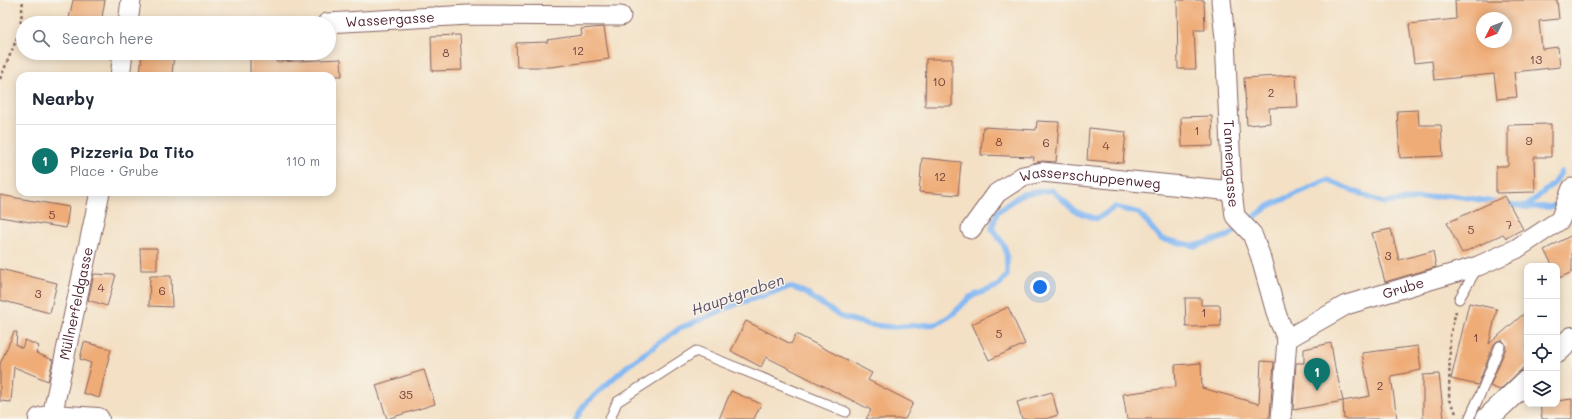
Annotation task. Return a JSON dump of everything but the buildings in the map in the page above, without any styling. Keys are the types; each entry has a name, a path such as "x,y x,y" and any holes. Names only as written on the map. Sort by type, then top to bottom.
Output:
{"street":[{"path":"129,16 131,0"},
{"name":"Tannengasse","path":"1221,0 1225,39 1232,191 1235,216 1252,234 1260,255 1277,316 1287,339"},
{"name":"Wassergasse","path":"336,22 469,15 621,16"},
{"path":"121,72 122,60"},
{"name":"Wasserschuppenweg","path":"972,229 997,193 1023,176 1042,172 1232,191"},
{"name":"Grube","path":"1287,339 1346,305 1478,266 1516,249 1565,215 1572,188"},
{"name":"Müllnerfeldgasse","path":"46,417 99,196"},
{"path":"1560,349 1572,338"},
{"path":"1281,419 1287,339"},
{"path":"1487,419 1524,384"},
{"path":"46,417 98,419"}],"lane":[{"path":"1460,299 1478,266"},
{"path":"1469,419 1500,346"},
{"path":"610,419 617,402 696,351 846,412"}],"path":[{"path":"21,16 23,0"},
{"path":"0,78 16,40"},
{"path":"1459,419 1449,400 1450,336 1460,299"}],"waterway":[{"path":"1526,207 1554,183 1561,172"},
{"name":"Hauptgraben","path":"576,419 585,404 626,367 680,328 737,304 790,287 804,292 841,317 870,325 892,327 937,324 953,314 970,297 998,286 1007,275 1006,250 992,229 997,212 1022,194 1052,190 1075,211 1097,219 1115,207 1139,213 1161,239 1195,246 1228,236 1269,206 1327,180 1383,203 1449,195 1526,207 1550,207 1562,203"}],"place":[{"name":"Pizzeria Da Tito","path":"1317,391"}]}
